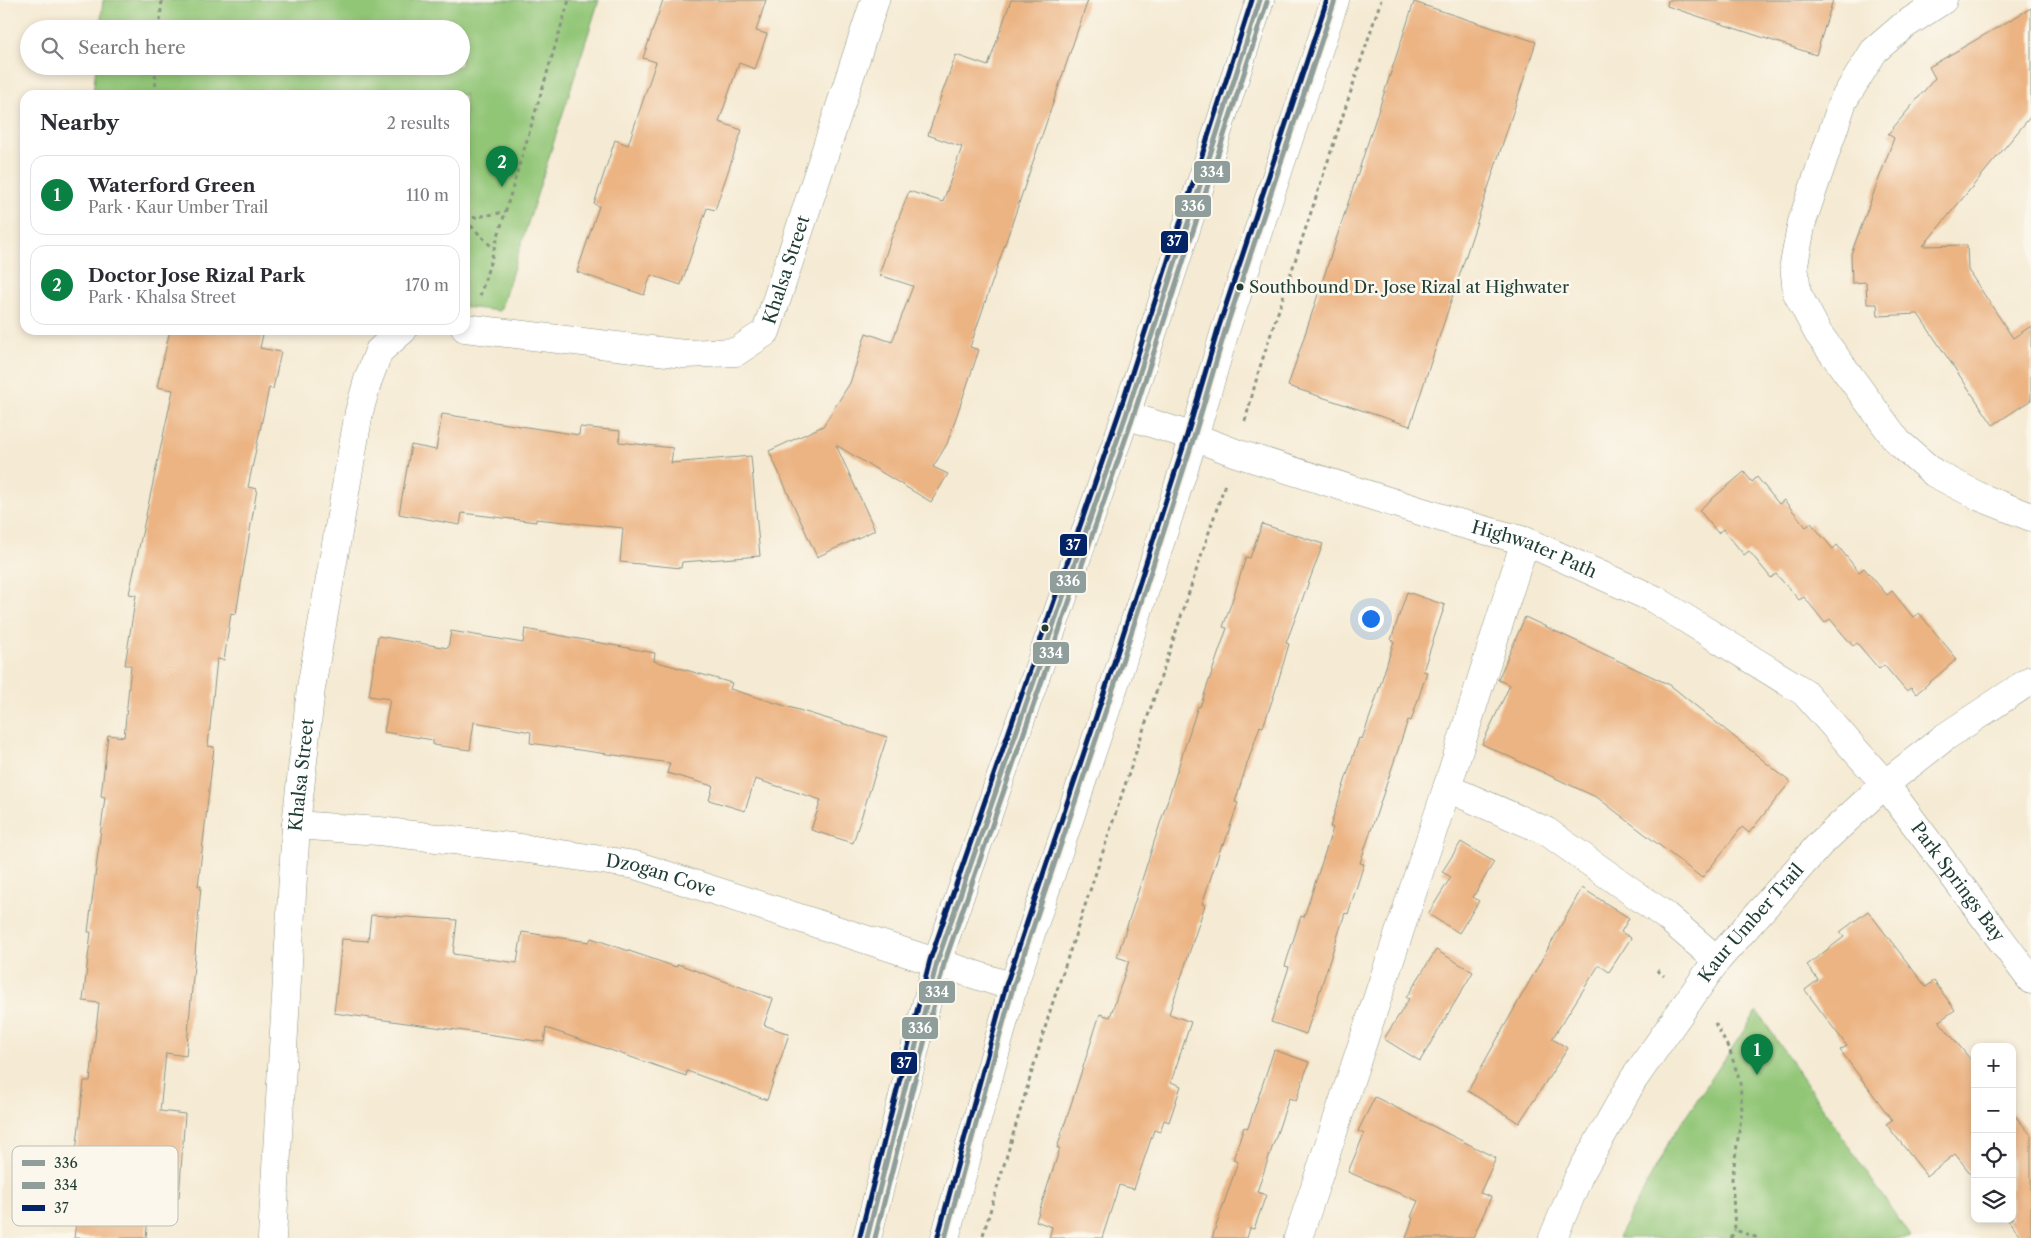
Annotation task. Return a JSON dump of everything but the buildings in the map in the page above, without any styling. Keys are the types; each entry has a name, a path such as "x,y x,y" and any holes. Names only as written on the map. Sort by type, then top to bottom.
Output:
{"street":[{"name":"Khalsa Street","path":"470,328 684,354 736,352 766,332 874,0"},
{"path":"867,1238 937,962 1126,415 1260,0"},
{"path":"945,1238 1013,987 1194,437 1225,331 1336,0"},
{"path":"1943,0 1903,26 1874,51 1843,101 1802,222 1794,264 1798,293 1818,333 1898,442 1934,474 1980,497 2031,517"},
{"name":"Khalsa Street","path":"272,1238 296,825 312,688 359,412 379,351 397,335"},
{"name":"Highwater Path","path":"1126,415 1236,453 1455,522 1525,541 1654,599 1804,692 1885,784"},
{"path":"1298,1238 1447,788 1525,541"},
{"name":"Kaur Umber Trail","path":"1553,1238 1579,1176 1633,1080 1717,960 1820,844 1885,784 1945,737 2031,680"},
{"name":"Park Springs Bay","path":"1885,784 2031,980"},
{"path":"1447,788 1546,831 1666,916 1717,960"},
{"name":"Dzogan Cove","path":"296,825 388,832 635,865 1013,987"}],"path":[{"path":"160,20 162,0"},
{"path":"470,325 569,0"},
{"path":"982,1238 1051,1008 1236,453 1259,370 1381,0"},
{"path":"155,75 156,90"},
{"path":"470,219 505,212"},
{"path":"470,225 494,248"},
{"path":"1657,970 1690,997 1716,1024 1730,1051 1740,1082 1742,1111 1732,1179 1735,1230 1731,1238"},
{"path":"1735,1230 1758,1238"}],"green space":[{"path":"103,0 599,0 500,311 470,308 470,90 94,90 95,75 470,75 470,20 101,20"},
{"path":"1757,1011 1911,1238 1618,1238 1670,1140"}],"transit line":[{"name":"37","path":"860,1236 930,960 1119,413 1252,0"},
{"name":"336","path":"867,1238 937,962 1126,415 1260,0"},
{"name":"37","path":"938,1236 1006,985 1110,675 1187,435 1218,329 1327,0"},
{"name":"336","path":"945,1238 1013,987 1117,677 1194,437 1225,331 1335,0"},
{"name":"334","path":"875,1238 944,964 1133,417 1267,2"}],"place":[{"name":"Doctor Jose Rizal Park","path":"502,187"},
{"name":"Southbound Dr. Jose Rizal at Highwater","path":"1240,287"},
{"name":"Waterford Green","path":"1757,1075"}]}
